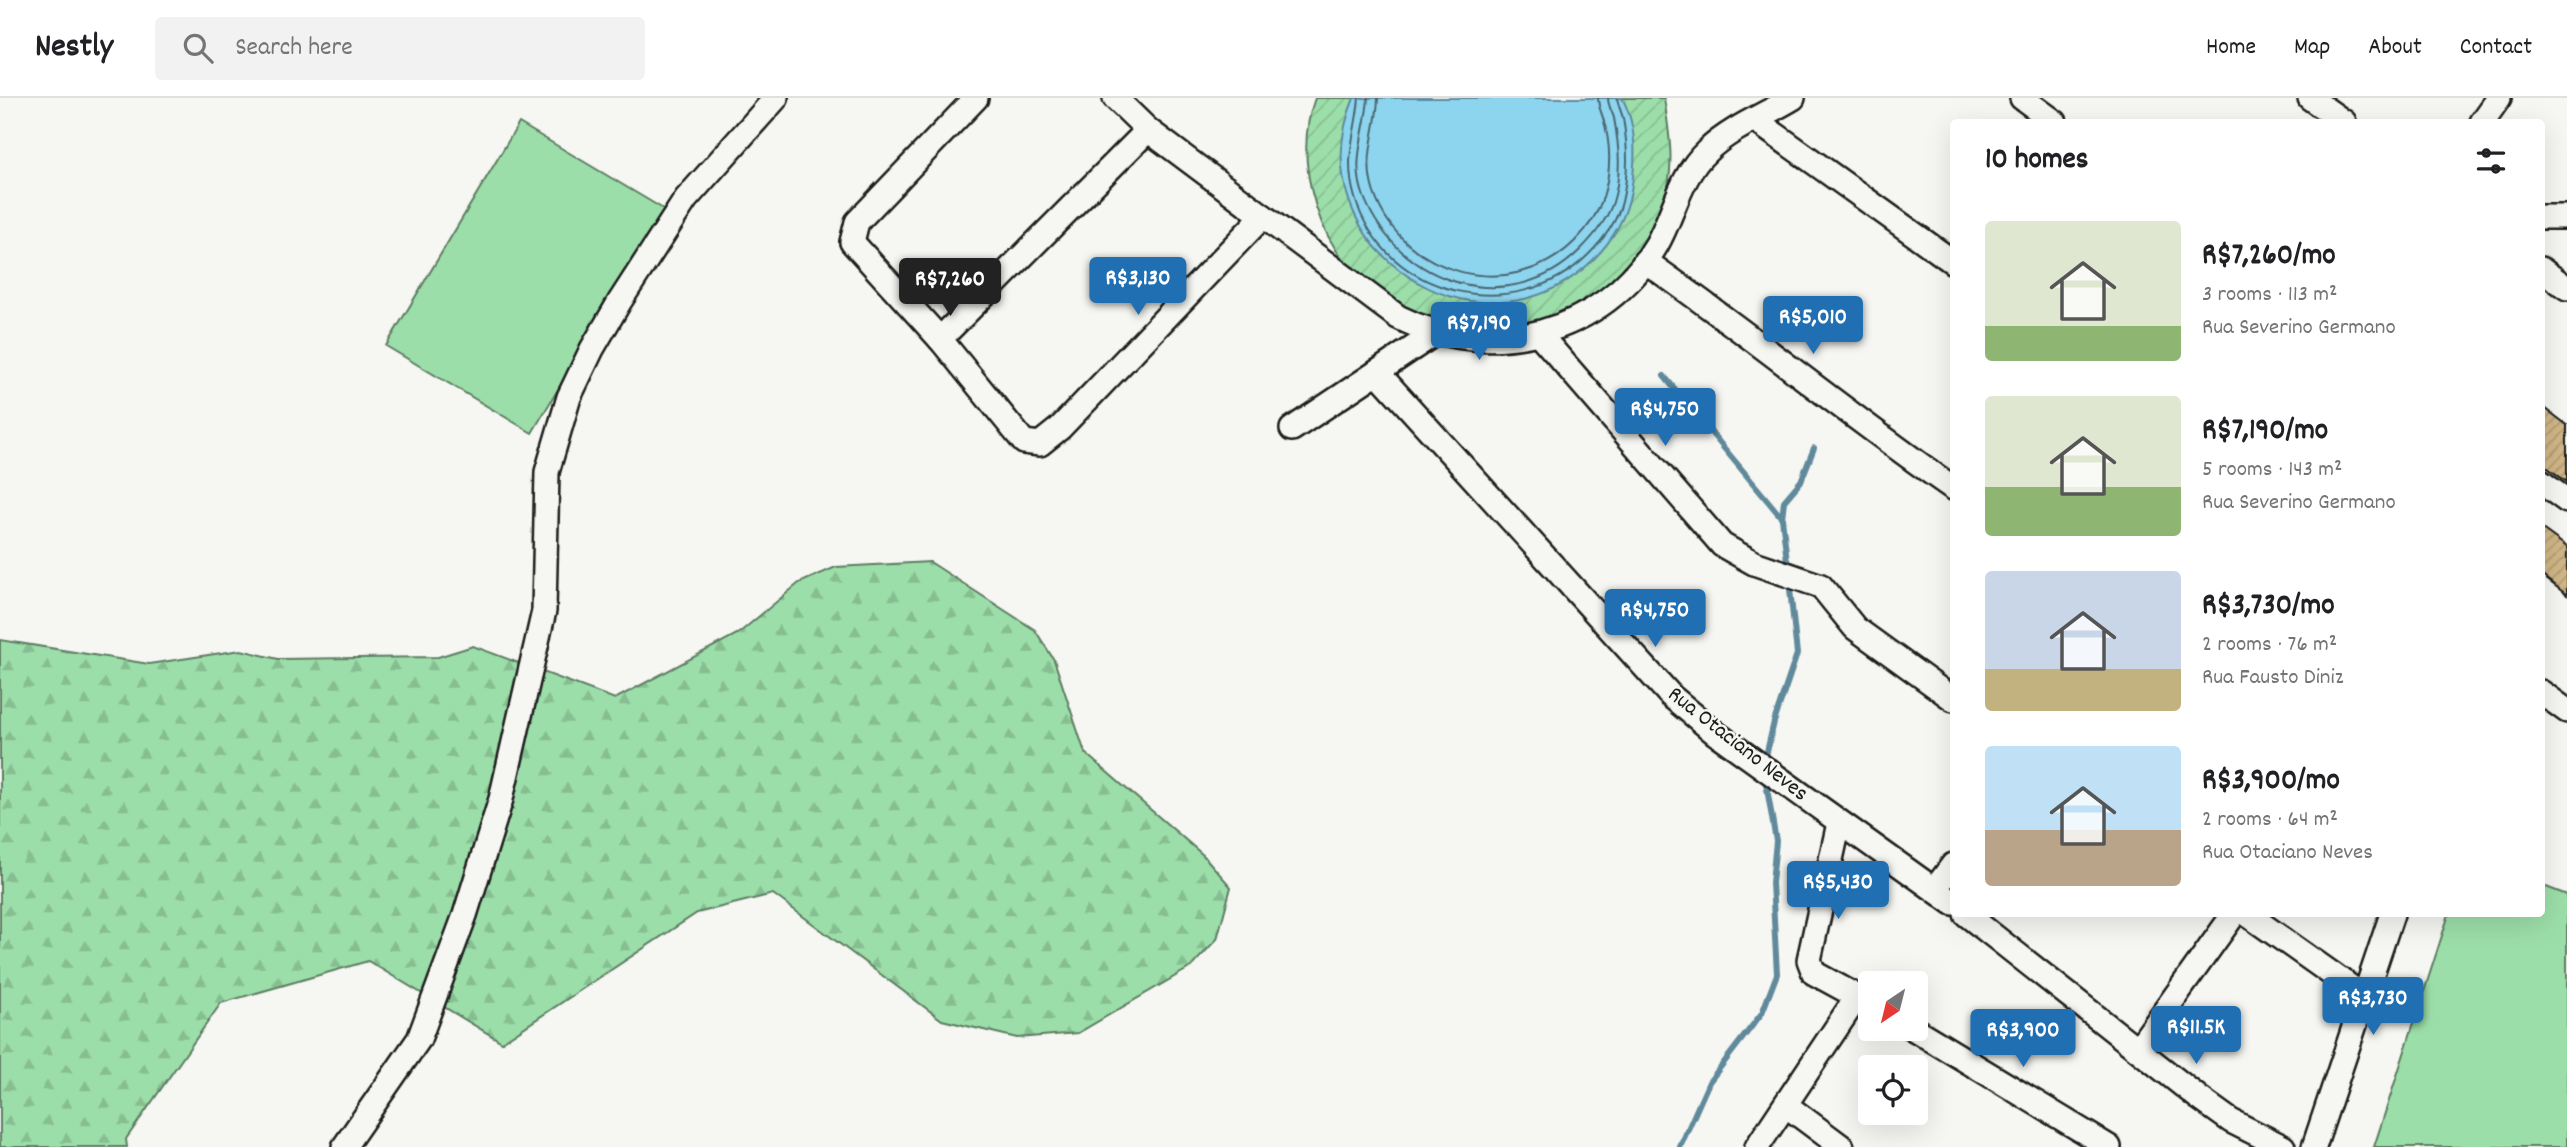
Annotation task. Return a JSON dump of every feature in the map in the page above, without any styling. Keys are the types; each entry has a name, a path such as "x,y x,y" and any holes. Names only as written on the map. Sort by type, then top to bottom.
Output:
{"street":[{"path":"344,1147 419,1040 465,915 501,799 544,611 547,472 557,432 592,349 686,199 776,98"},
{"path":"976,98 862,216 853,232 852,242 940,340 1024,442 1040,444 1048,439 1263,216"},
{"path":"1115,98 1147,130 1398,317 1434,334 1498,341 1539,334 1593,310 1624,286 1658,242 1690,172 1705,152 1722,138 1793,98"},
{"path":"2022,98 2051,119"},
{"path":"2310,98 2340,119"},
{"path":"2484,119 2499,98"},
{"path":"1755,120 1950,260"},
{"path":"940,340 1147,130"},
{"path":"2545,218 2567,217"},
{"path":"1645,261 1723,315 1875,434 1950,486"},
{"path":"2545,272 2567,288"},
{"path":"1292,429 1434,334"},
{"path":"1539,334 1710,534 1754,563 1821,586 1855,628 1950,697"},
{"name":"Rua Otaciano Neves","path":"1377,372 1572,585 1652,679 1714,732 1944,896"},
{"path":"2545,485 2567,501"},
{"path":"2545,695 2567,711"},
{"path":"1839,823 1809,960 1814,973 1858,997"},
{"path":"1944,896 1950,875"},
{"path":"1970,917 2231,1121 2283,1147"},
{"path":"2139,1047 2232,917"},
{"path":"2251,917 2363,996"},
{"path":"2314,1147 2391,917"},
{"path":"1757,1147 1858,1008"},
{"path":"1928,1037 2109,1147"},
{"path":"1787,1107 1842,1147"}],"green space":[{"path":"1315,98 1664,98 1670,142 1670,169 1659,223 1642,253 1620,279 1588,308 1559,320 1521,331 1484,334 1447,329 1412,317 1381,298 1354,273 1332,243 1316,207 1306,152 1308,125"},
{"path":"519,123 665,210 532,433 386,346"},
{"path":"930,562 1035,630 1054,660 1085,753 1203,855 1231,887 1217,939 1191,967 1078,1033 1017,1038 942,1020 773,894 697,913 502,1042 368,961 221,1003 126,1139 127,1147 0,1147 0,640 149,664 241,650 278,659 438,657 473,646 615,699 739,633 799,583 836,567"},
{"path":"2545,887 2567,895 2567,1147 2374,1147 2448,917 2545,917"}],"water":[{"path":"1354,98 1622,98 1631,120 1635,156 1629,201 1622,220 1593,260 1547,291 1499,302 1451,296 1408,276 1372,243 1349,201 1342,151"}],"building":[{"path":"2545,408 2567,425 2567,482 2545,466"},
{"path":"2545,531 2567,547 2567,595 2545,578"}],"waterway":[{"path":"1664,376 1782,518 1788,569"},
{"path":"1782,518 1784,501 1801,481 1814,448"},
{"path":"1765,760 1774,722 1797,654 1789,580"},
{"path":"1680,1147 1709,1082 1762,1013 1777,974 1772,883 1776,841 1765,777"}]}
